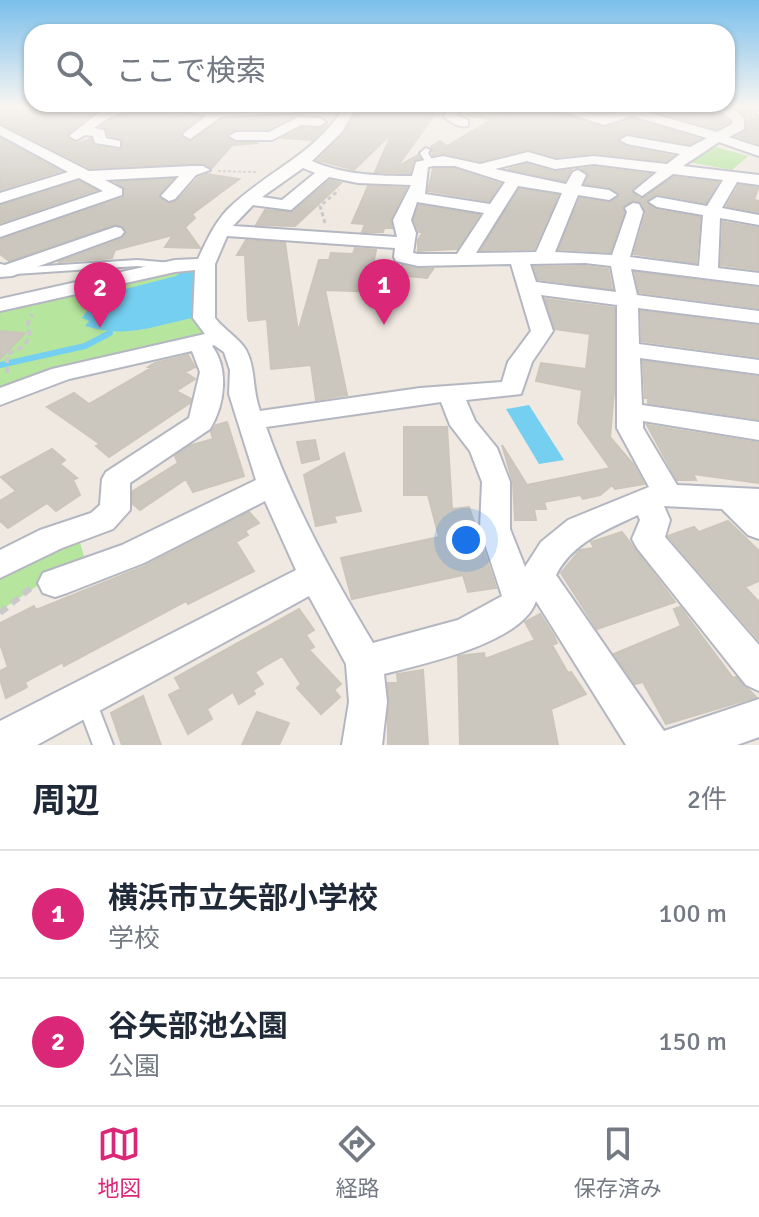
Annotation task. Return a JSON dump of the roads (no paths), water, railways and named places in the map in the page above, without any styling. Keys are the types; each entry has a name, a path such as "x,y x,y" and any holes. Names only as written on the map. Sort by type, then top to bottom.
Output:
{"street":[{"path":"0,232 116,192 22,142"},
{"path":"0,565 51,539 102,521 115,510 118,494 116,479 201,423 214,368 204,318 205,264 221,230 249,200 302,162 322,142"},
{"path":"637,142 692,152"},
{"path":"710,142 669,170 638,199 620,260 627,299 630,428 657,496 655,520 648,539 759,673"},
{"path":"728,142 759,152"},
{"path":"759,220 657,202 654,196 612,201 609,195 514,180 427,156 402,220 407,243 403,257 418,260 518,256 620,260 759,279"},
{"path":"478,169 528,156 555,165 594,160 759,180"},
{"path":"302,162 326,172 416,189 494,210"},
{"path":"544,256 583,162"},
{"path":"0,184 8,196 84,175 198,170 167,193"},
{"path":"249,200 285,206 326,172"},
{"path":"708,271 712,212 732,178"},
{"path":"464,257 514,180"},
{"path":"221,230 407,243"},
{"path":"2,271 110,237"},
{"path":"251,421 450,393 512,389 520,362 542,331 518,256"},
{"path":"0,305 175,266 205,264"},
{"path":"527,287 759,317"},
{"path":"0,397 61,374 131,356 208,341 234,349 242,370 241,394 272,485 315,576 364,662 368,702 362,745"},
{"path":"629,350 759,367"},
{"path":"450,393 463,425 483,448 496,482 495,529 528,586 649,745"},
{"path":"630,411 759,431"},
{"path":"55,583 133,554 272,485"},
{"path":"364,662 477,630 504,616 519,603 552,551 579,529 657,496 727,496 759,500"},
{"path":"727,496 759,527"},
{"path":"0,743 315,576"},
{"path":"678,745 759,718"}],"lane":[{"path":"2,271 137,263 175,266"},
{"path":"85,697 103,745"}],"water":[{"path":"187,268 197,269 196,317 128,331 85,326 89,321 82,318 89,308 87,299 176,276"},
{"path":"529,405 564,460 539,464 506,409"}],"waterway":[{"path":"0,365 85,346 110,333"}],"place":[{"name":"横浜市立矢部小学校","path":"384,325"},
{"name":"谷矢部池公園","path":"100,328"}]}
